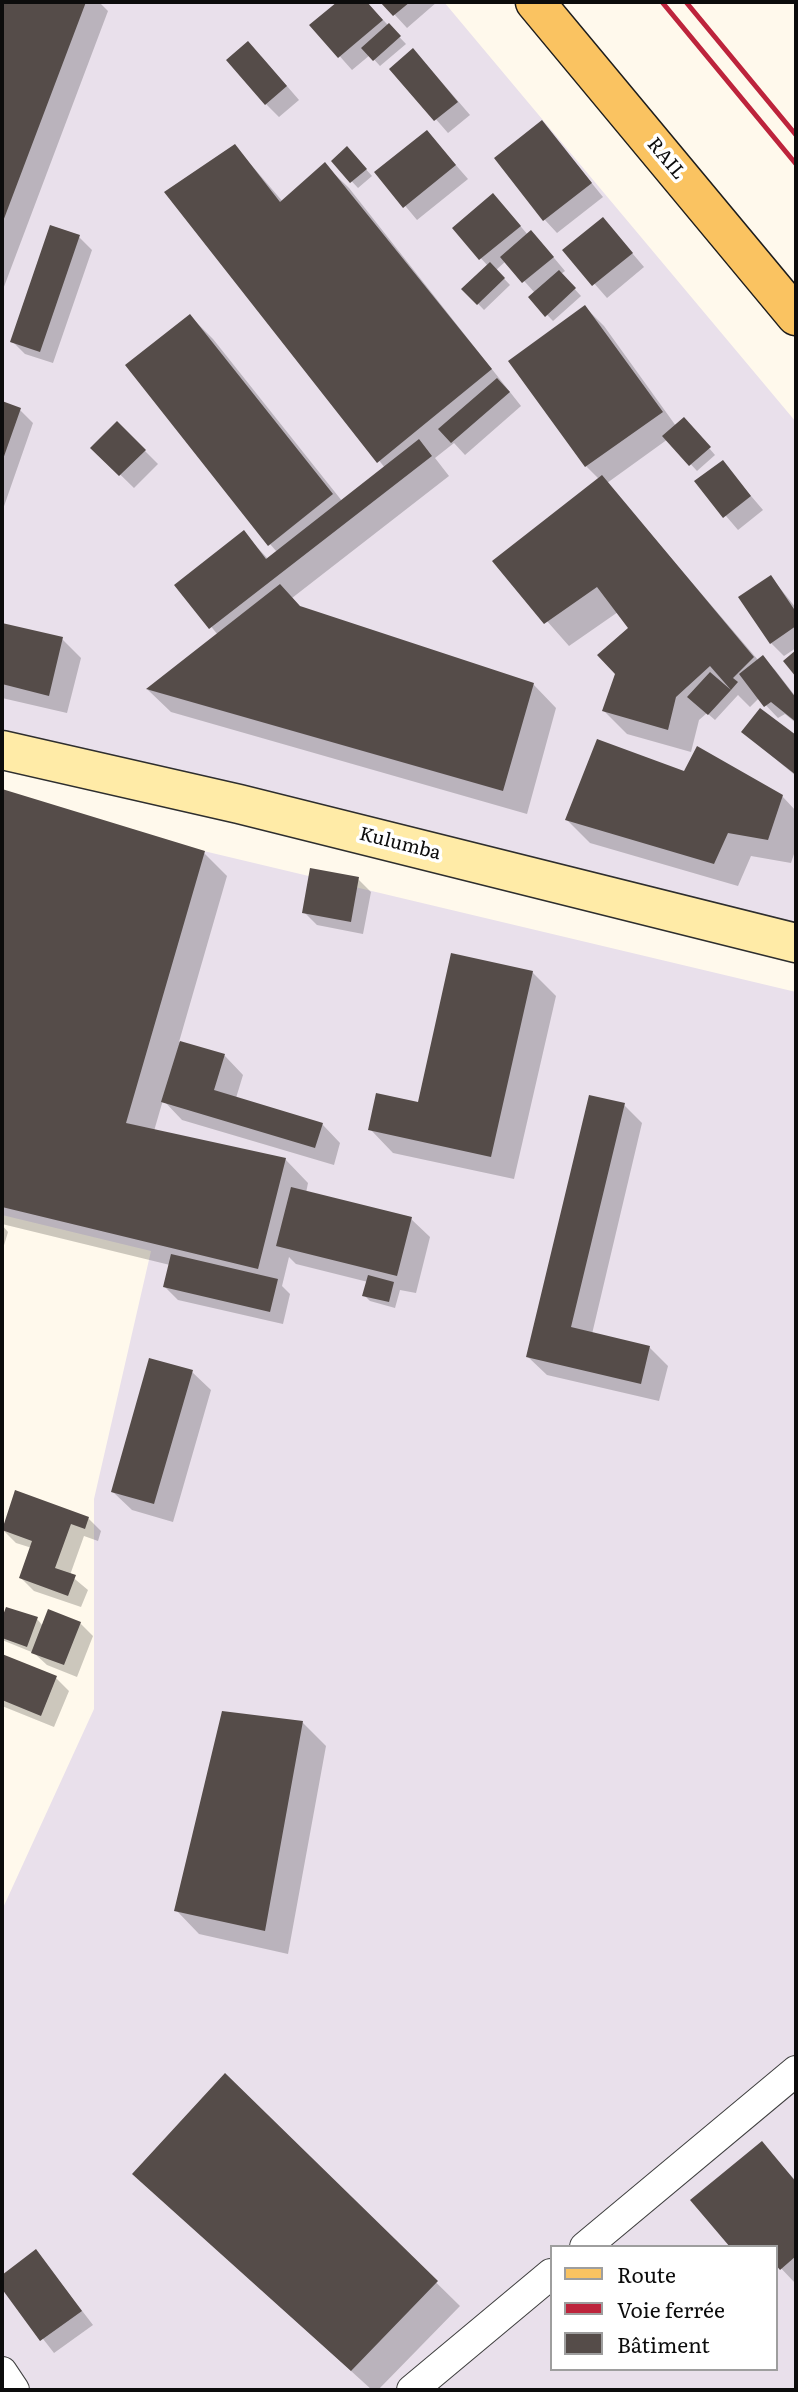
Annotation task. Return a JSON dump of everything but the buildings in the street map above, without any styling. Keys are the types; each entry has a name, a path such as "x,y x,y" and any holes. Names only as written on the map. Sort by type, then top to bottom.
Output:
{"main road":[{"name":"RAIL","path":"535,2 796,316"}],"street":[{"name":"Kulumba","path":"2,750 239,804 796,943"},
{"path":"586,2245 796,2071"},
{"path":"412,2390 550,2275"},
{"path":"2,2372 14,2390"}],"shaded area":[{"path":"2,2 444,2 796,422 796,927 2,735"},
{"path":"2,803 796,992 796,2390 2,2390 2,1910 94,1709 94,1499 151,1251 2,1215"}],"railway":[{"path":"662,2 796,164"},
{"path":"686,2 796,135"}]}
